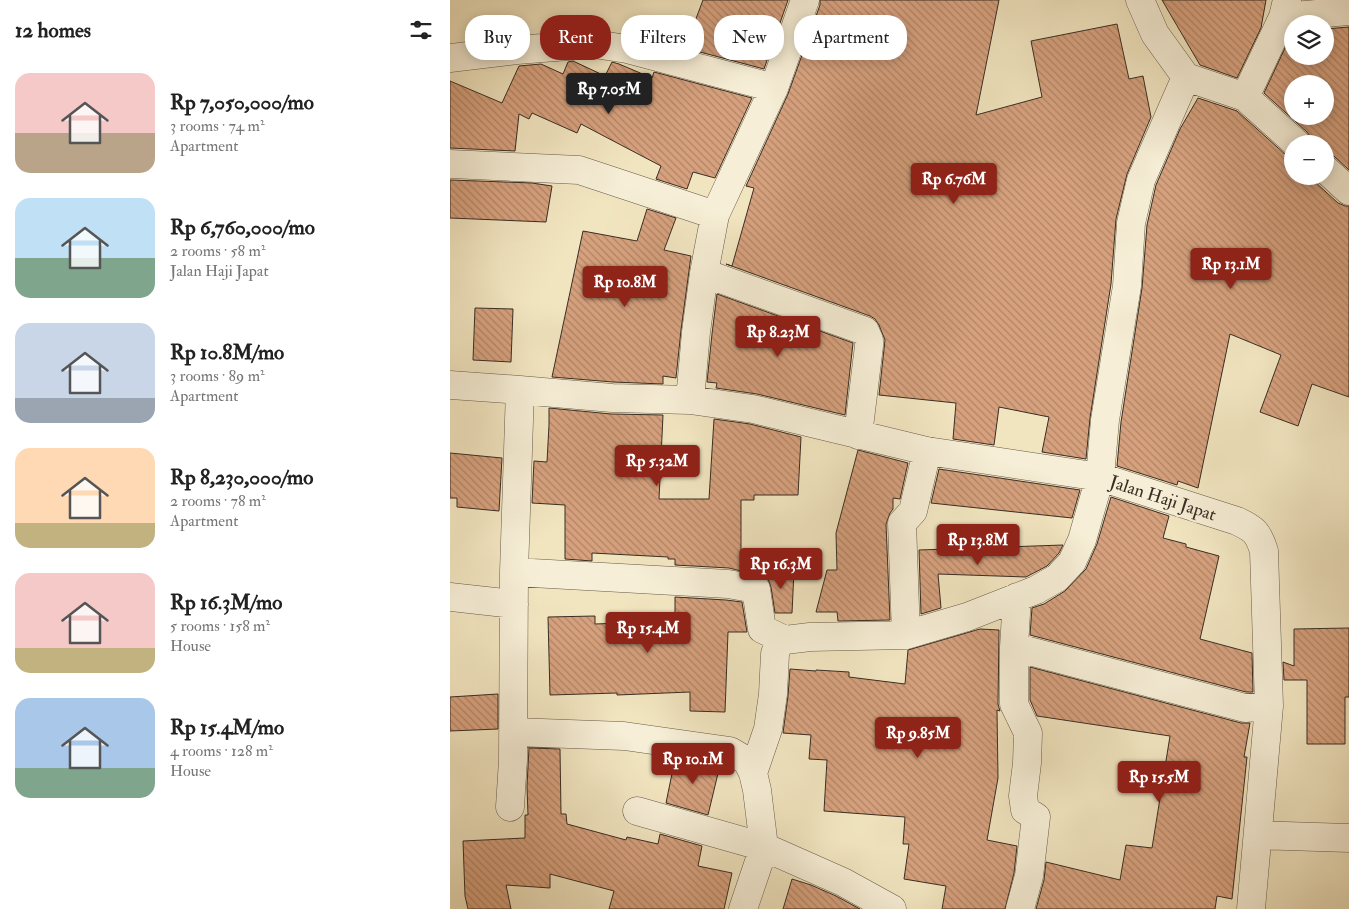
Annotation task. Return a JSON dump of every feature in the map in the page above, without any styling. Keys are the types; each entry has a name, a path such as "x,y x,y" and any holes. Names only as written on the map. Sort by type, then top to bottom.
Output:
{"street":[{"path":"690,400 704,273 715,215 774,88 805,0"},
{"path":"1140,0 1155,34 1186,77 1245,98 1287,135"},
{"path":"1245,98 1285,8 1349,12"},
{"path":"450,58 594,44 627,49 774,88"},
{"name":"Jalan Haji Japat","path":"1186,77 1141,180 1131,223 1127,286 1106,411 1100,477 1237,521 1249,527 1260,536 1264,551 1269,706 1251,909"},
{"path":"450,164 579,170 715,215"},
{"path":"1334,177 1349,191"},
{"path":"704,273 865,331 869,340 869,346 858,435"},
{"path":"450,385 612,398 690,400 753,410 927,451 1100,477 1082,540 1072,562 1057,578 1036,590 967,617 906,635 810,637 785,640 778,644 775,654 773,694 768,729 753,773"},
{"path":"510,806 514,732 514,572 520,390"},
{"path":"906,635 902,524 913,511 927,451"},
{"path":"514,572 728,584 756,589 762,629 785,640"},
{"path":"450,597 514,604"},
{"path":"1017,597 1014,646 1014,704 1028,733 1027,763 1022,796 1025,810 1036,817 1030,876 1020,909"},
{"path":"1014,646 1245,708 1269,706"},
{"path":"514,732 624,736 730,751 747,761 753,773 757,790 764,847 743,909"},
{"path":"636,811 764,847 843,882 892,909"},
{"path":"1258,836 1349,838"}],"building":[{"path":"703,0 788,0 783,15 714,15 714,56 704,53 704,15 697,15"},
{"path":"820,0 999,0 976,115 1042,97 1031,41 1117,24 1129,79 1143,76 1151,117 1127,174 1116,219 1111,284 1090,418 1086,459 1042,452 1049,417 999,407 994,445 953,439 956,403 879,395 885,340 875,319 726,264 732,266 754,188 746,186 788,94 800,60 907,60 907,15 816,15"},
{"path":"1162,0 1266,0 1261,28 1237,78 1200,65"},
{"path":"1349,27 1349,170 1334,156 1334,135 1309,135 1299,125 1334,125 1334,75 1284,75 1284,111 1264,93 1284,50 1284,65 1334,65 1334,28"},
{"path":"730,60 767,60 764,69"},
{"path":"573,61 605,76 612,62 652,78 654,72 752,98 715,178 693,172 687,189 656,179 661,166 581,124 577,133 532,113 529,119 519,114 515,151 450,148 450,81 502,103 519,66 541,64 563,74 568,62"},
{"path":"1198,98 1237,111 1284,153 1284,185 1318,185 1338,203 1349,206 1349,397 1312,384 1298,426 1260,412 1281,355 1230,334 1198,488 1178,481 1177,485 1117,466 1121,422 1142,288 1147,225 1156,185 1180,129"},
{"path":"450,180 532,183 552,186 546,222 450,218"},
{"path":"647,209 676,218 664,250 691,256 676,378 663,376 663,384 552,377 583,231 637,241"},
{"path":"717,294 853,343 845,415 757,394 716,388 717,383 707,382"},
{"path":"475,308 513,309 511,362 473,360"},
{"path":"549,408 611,414 663,415 659,499 709,499 714,419 750,424 801,437 798,495 754,495 754,500 741,500 741,571 729,568 675,565 675,559 668,559 668,557 592,553 592,561 565,559 565,505 532,503 534,461 547,462"},
{"path":"858,450 908,463 900,499 893,498 893,509 886,524 890,620 838,621 837,612 816,612 827,570 837,570 836,533"},
{"path":"450,453 502,458 499,511 457,507 457,498 450,498"},
{"path":"939,469 1080,490 1072,518 931,503"},
{"path":"1111,497 1169,516 1163,538 1186,544 1186,547 1219,556 1200,639 1252,653 1253,692 1246,692 1030,635 1032,608 1044,604 1065,591 1086,569 1097,544"},
{"path":"1063,545 1059,553 1047,566 1026,577 938,574 941,608 921,614 919,550"},
{"path":"794,571 792,613 775,613 768,579 753,573"},
{"path":"675,597 742,602 747,632 728,632 725,712 690,711 690,692 550,695 548,617 595,616 595,624 675,621"},
{"path":"1349,628 1349,697 1345,697 1345,744 1307,744 1307,680 1284,680 1283,662 1294,666 1294,629"},
{"path":"980,629 999,630 998,704 1000,711 997,710 998,778 987,840 1017,846 1014,873 1005,909 942,909 946,886 904,879 909,844 903,844 905,817 824,811 827,760 809,759 811,735 783,733 790,669 849,672 849,677 905,684 908,650"},
{"path":"1030,667 1241,723 1250,723 1244,757 1247,757 1232,899 1217,896 1215,909 1036,909 1044,880 1046,862 1120,880 1126,845 1152,848 1170,736 1037,716 1030,700"},
{"path":"498,694 498,729 450,731 450,697"},
{"path":"529,748 560,749 561,814 566,814 567,824 626,840 627,837 658,844 660,834 702,846 698,866 732,873 724,909 609,909 614,891 550,874 550,888 506,885 511,909 468,909 465,896 463,841 525,838 525,815 528,815"},
{"path":"675,759 720,765 708,815 666,803"},
{"path":"792,879 836,896 860,909 783,909"}]}
